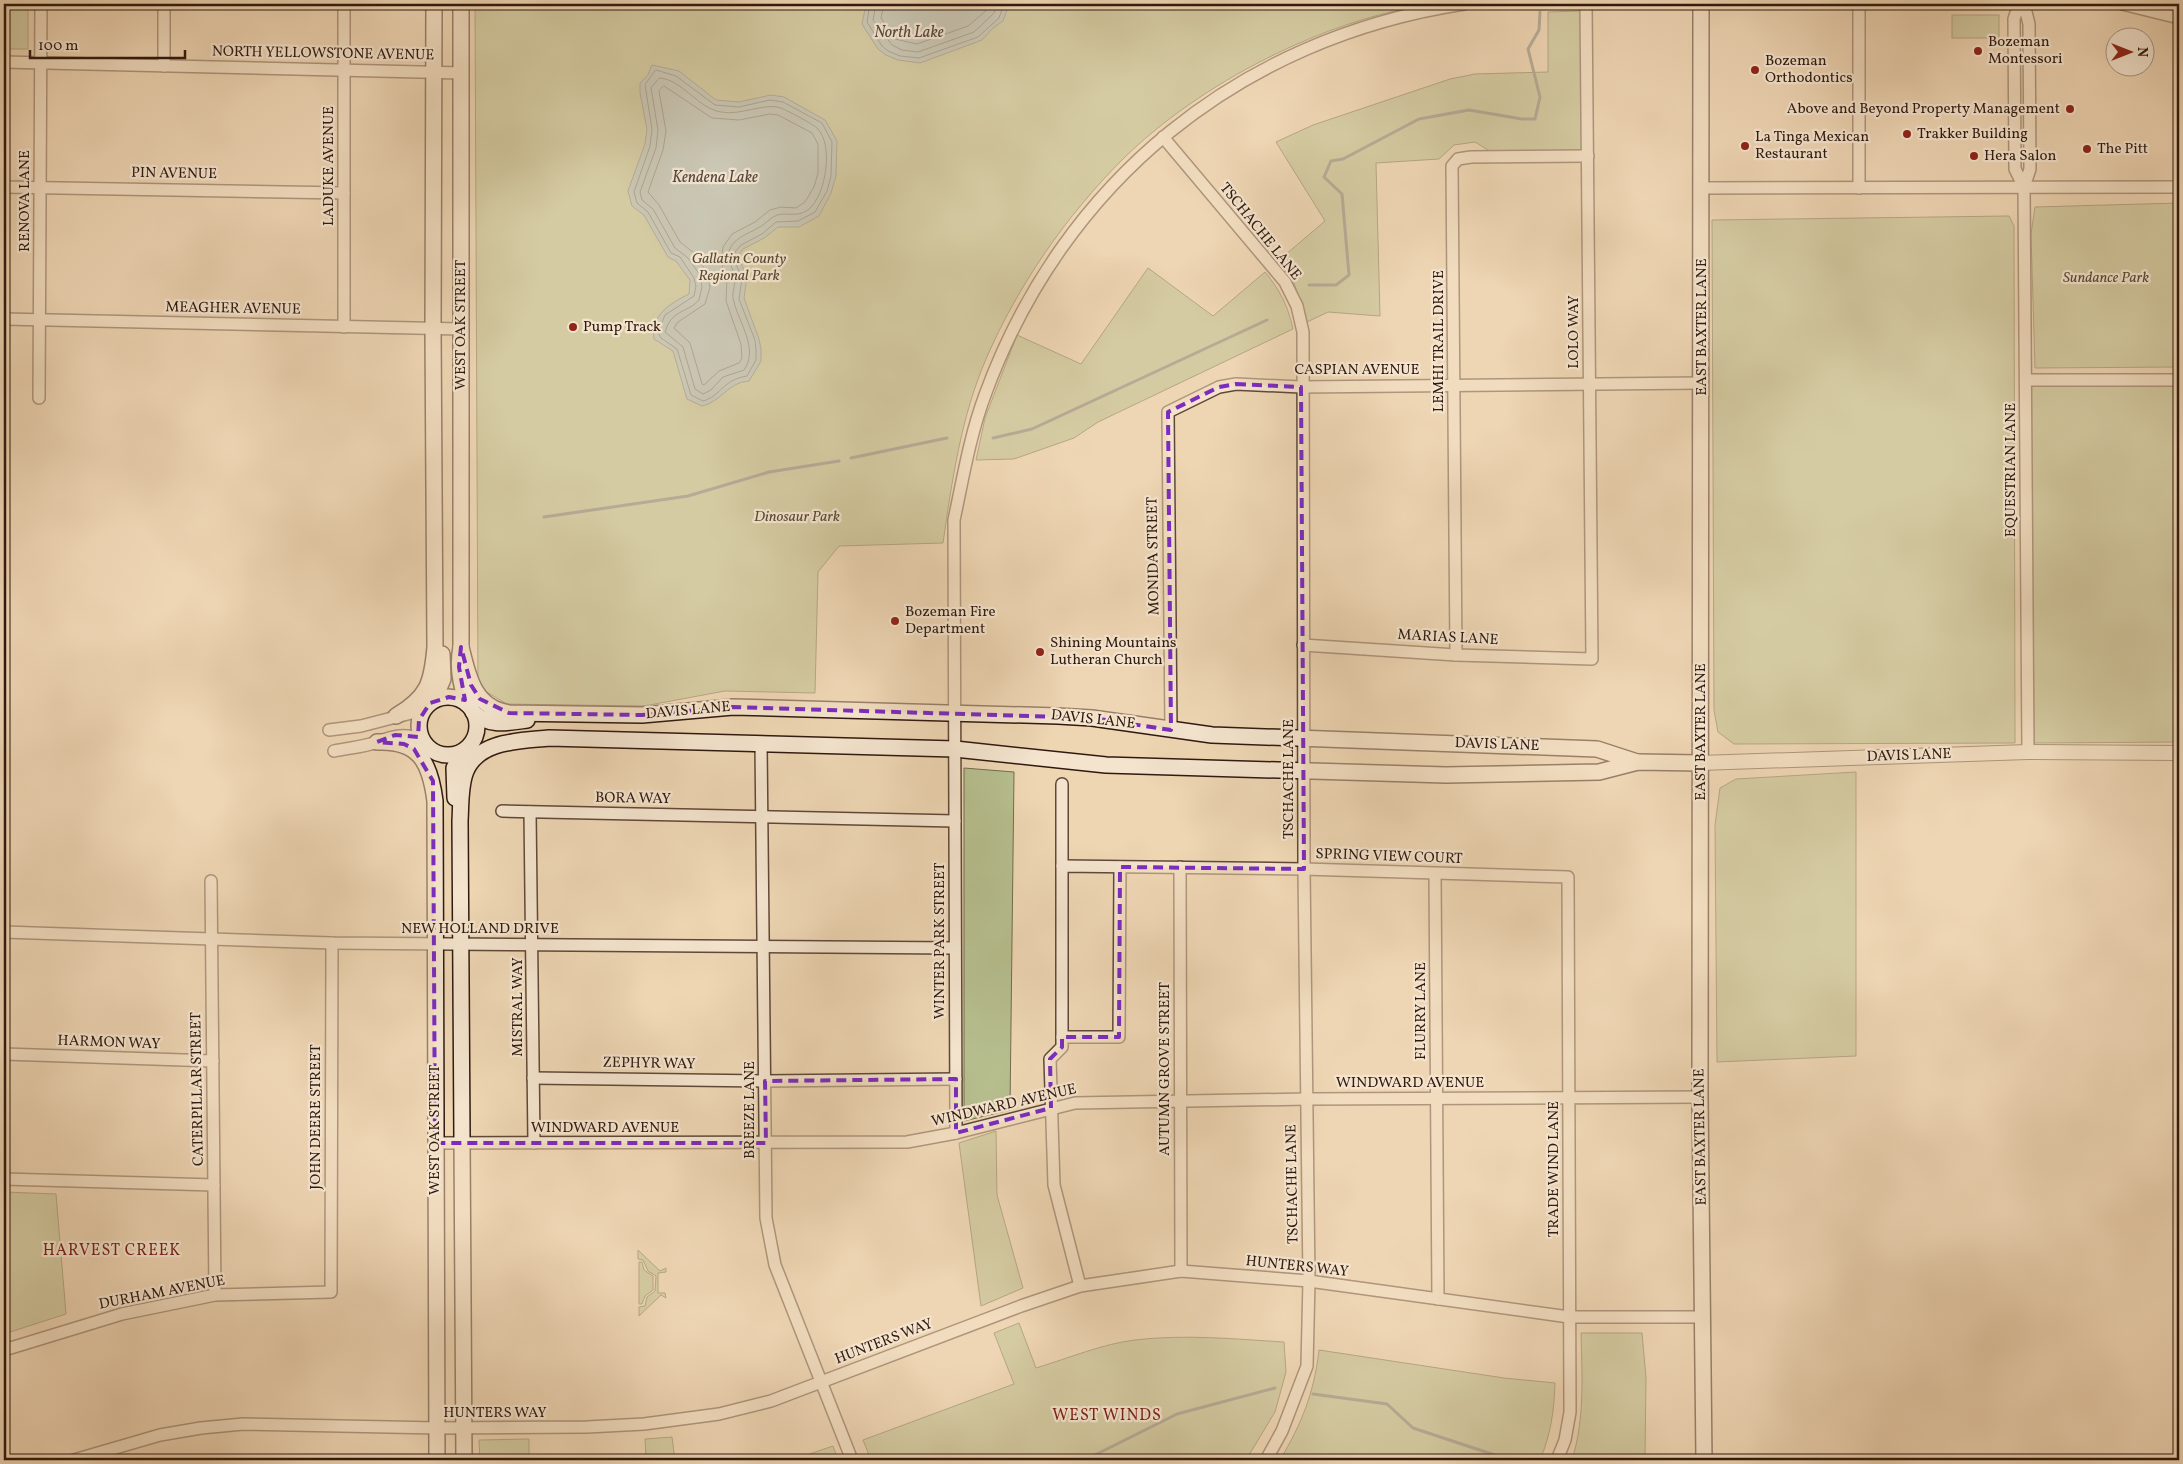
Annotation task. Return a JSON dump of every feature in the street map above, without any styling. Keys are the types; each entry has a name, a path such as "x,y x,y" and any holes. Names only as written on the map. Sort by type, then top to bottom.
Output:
{"main road":[{"name":"WEST OAK STREET","path":"434,4 432,328 435,615"},
{"name":"WEST OAK STREET","path":"461,4 461,647"},
{"name":"EAST BAXTER LANE","path":"1701,4 1700,1097 1704,1460"},
{"path":"435,615 443,679 429,705 419,730 437,769 438,782 435,800"},
{"path":"396,716 420,700 431,681 434,668 435,615"},
{"path":"460,821 455,800 454,768 477,729 459,666 461,647"},
{"path":"461,647 471,685 480,699 492,708 504,712 545,715"},
{"path":"429,705 449,697 459,699 487,722 498,724 528,720 545,715"},
{"name":"DAVIS LANE","path":"545,715 642,715 733,706 955,712 1092,718 1212,735 1597,749 1638,762"},
{"path":"425,744 444,755 498,738 526,736 549,738"},
{"path":"460,821 465,772 478,755 486,749 500,745 549,738"},
{"name":"DAVIS LANE","path":"549,738 955,749 1106,765 1304,769 1456,775 1599,772 1638,762 1700,763"},
{"path":"377,742 404,744 421,756 432,781 435,800"},
{"name":"WEST OAK STREET","path":"435,800 437,1460"},
{"name":"WEST OAK STREET","path":"460,821 464,1460"}],"street":[{"name":"RENOVA LANE","path":"39,398 41,4"},
{"path":"164,4 164,66"},
{"name":"LADUKE AVENUE","path":"344,4 344,327"},
{"name":"WINTER PARK STREET","path":"956,1133 954,520 974,427 1004,349 1027,301 1051,261 1092,206 1130,165 1163,137 1252,75 1296,52 1382,20 1464,4"},
{"name":"LOLO WAY","path":"1586,4 1592,659"},
{"path":"1858,4 1859,188"},
{"name":"EQUESTRIAN LANE","path":"2019,4 2014,19 2015,170 2024,187"},
{"name":"EQUESTRIAN LANE","path":"2024,4 2029,24 2030,170 2024,187 2028,752"},
{"path":"2122,4 2179,18"},
{"name":"NORTH YELLOWSTONE AVENUE","path":"4,62 461,73"},
{"name":"TSCHACHE LANE","path":"1163,137 1285,282 1297,306 1303,332 1301,387 1303,739 1310,1281 1307,1366 1282,1431 1266,1460"},
{"name":"LEMHI TRAIL DRIVE","path":"1456,655 1452,166 1458,159 1471,157 1588,156"},
{"name":"PIN AVENUE","path":"4,187 40,186 344,193"},
{"path":"1702,188 2179,187"},
{"name":"MEAGHER AVENUE","path":"4,319 461,328"},
{"path":"2026,380 2179,380"},
{"name":"CASPIAN AVENUE","path":"1168,412 1219,387 1236,384 1301,387 1702,382"},
{"name":"MONIDA STREET","path":"1168,412 1171,730"},
{"name":"MARIAS LANE","path":"1303,646 1456,655 1592,659"},
{"path":"329,730 361,726 429,705"},
{"path":"334,751 377,742 386,737 403,734 425,744"},
{"name":"BREEZE LANE","path":"761,744 766,1218 775,1265 852,1460"},
{"name":"DAVIS LANE","path":"1700,763 2028,752 2179,753"},
{"path":"1062,784 1062,1047 1050,1058 1054,1185 1080,1286"},
{"name":"BORA WAY","path":"502,811 955,821"},
{"name":"MISTRAL WAY","path":"530,812 534,1142"},
{"name":"SPRING VIEW COURT","path":"1062,866 1304,869 1568,877"},
{"path":"1062,1037 1119,1037 1120,867"},
{"name":"AUTUMN GROVE STREET","path":"1180,867 1181,1271"},
{"name":"FLURRY LANE","path":"1436,874 1438,1299"},
{"name":"TRADE WIND LANE","path":"1557,1460 1565,1440 1570,1412 1568,877"},
{"name":"CATERPILLAR STREET","path":"211,882 215,1295"},
{"name":"NEW HOLLAND DRIVE","path":"4,932 332,943 764,948 955,948"},
{"name":"JOHN DEERE STREET","path":"331,1292 332,943"},
{"name":"HARMON WAY","path":"4,1054 213,1061"},
{"name":"ZEPHYR WAY","path":"533,1078 956,1079"},
{"name":"WINDWARD AVENUE","path":"435,1143 907,1142 956,1133 1075,1103 1307,1099 1700,1097"},
{"path":"4,1179 214,1185"},
{"name":"HUNTERS WAY","path":"74,1460 133,1442 201,1428 243,1424 438,1428 587,1427 652,1423 719,1414 748,1408 1021,1306 1080,1286 1181,1271 1310,1281 1569,1317 1703,1317"},
{"name":"DURHAM AVENUE","path":"4,1350 122,1314 215,1295 331,1292"}],"highlighted area":[{"path":"1236,384 1301,387 1304,869 1120,867 1119,1037 1062,1037 1062,1047 1050,1059 1051,1108 956,1133 956,1079 765,1081 766,1143 435,1143 433,781 414,749 404,744 377,742 395,735 418,737 419,720 430,703 449,697 465,700 459,667 461,647 471,685 480,699 509,713 642,715 733,707 1092,718 1171,730 1168,412 1219,387"}],"green space":[{"path":"4,4 28,4 28,49 4,49"},
{"name":"Gallatin County Regional Park","path":"475,4 1432,4 1391,12 1349,24 1266,59 1226,81 1154,131 1102,181 1063,228 1028,278 986,359 977,381 958,450 943,543 839,546 818,572 815,693 725,691 644,706 507,704 478,687"},
{"path":"1581,11 1583,152 1491,152 1475,142 1454,145 1439,159 1376,163 1380,316 1328,312 1307,322 1294,283 1278,261 1325,221 1276,142 1313,125 1450,79 1475,74 1548,72 1548,12"},
{"path":"1952,15 1999,15 1999,38 1952,38"},
{"name":"Sundance Park","path":"2179,203 2179,367 2035,368 2031,234 2035,207"},
{"path":"2009,216 2014,226 2015,743 1734,744 1718,732 1714,710 1712,220"},
{"path":"1148,268 1213,316 1265,272 1283,299 1293,329 1098,422 1074,438 1014,459 976,460 985,418 1017,335 1081,364"},
{"path":"2179,384 2179,742 2034,743 2031,385"},
{"path":"964,768 1014,772 1010,1110 964,1121"},
{"path":"1856,772 1856,1056 1717,1062 1715,825 1720,788 1736,779"},
{"path":"996,1131 997,1195 1023,1288 981,1306 959,1143"},
{"path":"4,1192 56,1194 66,1314 4,1334"},
{"path":"638,1250 660,1271 666,1268 666,1272 658,1273 658,1293 665,1293 666,1298 661,1295 639,1316 639,1307 645,1306 647,1297 655,1291 656,1276 648,1271 643,1260 638,1259"},
{"path":"639,1262 642,1262 644,1270 653,1276 653,1290 645,1296 642,1304 639,1304"},
{"path":"1019,1323 1036,1368 1123,1342 1154,1338 1191,1337 1284,1342 1286,1372 1275,1412 1246,1460 871,1460 863,1440 1014,1384 994,1333"},
{"path":"1581,1333 1642,1333 1646,1378 1645,1456 1643,1460 1572,1460 1581,1413"},
{"path":"1319,1350 1504,1378 1555,1383 1551,1422 1540,1460 1280,1460 1295,1433 1306,1407 1314,1380"},
{"path":"672,1437 675,1460 646,1460 645,1439"},
{"path":"529,1439 529,1460 480,1460 479,1440"},
{"path":"833,1446 838,1460 792,1460"}],"water":[{"name":"North Lake","path":"866,4 1009,4 1003,21 993,28 982,40 920,63 898,60 878,49 862,24"},
{"name":"Kendena Lake","path":"652,65 679,71 716,100 739,102 771,95 784,97 825,120 837,141 836,176 831,193 819,216 799,227 778,227 764,238 743,249 740,253 740,261 747,277 744,298 759,339 761,361 749,381 735,385 714,401 702,406 687,399 673,351 654,339 655,323 663,311 675,301 689,294 690,280 676,261 668,257 644,215 632,206 628,191 645,144 647,129 640,93 640,83 648,75"}],"waterway":[{"path":"1309,285 1336,285 1349,275 1342,194 1324,177 1331,161 1343,159 1419,119 1469,110 1522,119 1535,119 1540,97 1528,49 1539,30 1540,12"},
{"path":"993,438 1032,429 1267,320"},
{"path":"851,458 947,438"},
{"path":"544,517 688,496 769,472 839,461"},
{"path":"1062,1460 1095,1455 1177,1414 1275,1388"},
{"path":"1313,1394 1387,1404 1413,1428 1510,1460"}],"place":[{"name":"Bozeman Montessori","path":"1978,51"},
{"name":"Bozeman Orthodontics","path":"1755,70"},
{"name":"Above and Beyond Property Management","path":"2070,109"},
{"name":"Trakker Building","path":"1907,134"},
{"name":"La Tinga Mexican Restaurant","path":"1745,146"},
{"name":"The Pitt","path":"2087,149"},
{"name":"Hera Salon","path":"1974,156"},
{"name":"Pump Track","path":"573,327"},
{"name":"Bozeman Fire Department","path":"895,621"},
{"name":"Shining Mountains Lutheran Church","path":"1040,652"}],"district":[{"name":"HARVEST CREEK","path":"112,1251"},
{"name":"WEST WINDS","path":"1107,1416"}],"park label":[{"name":"Dinosaur Park","path":"797,517"}]}
